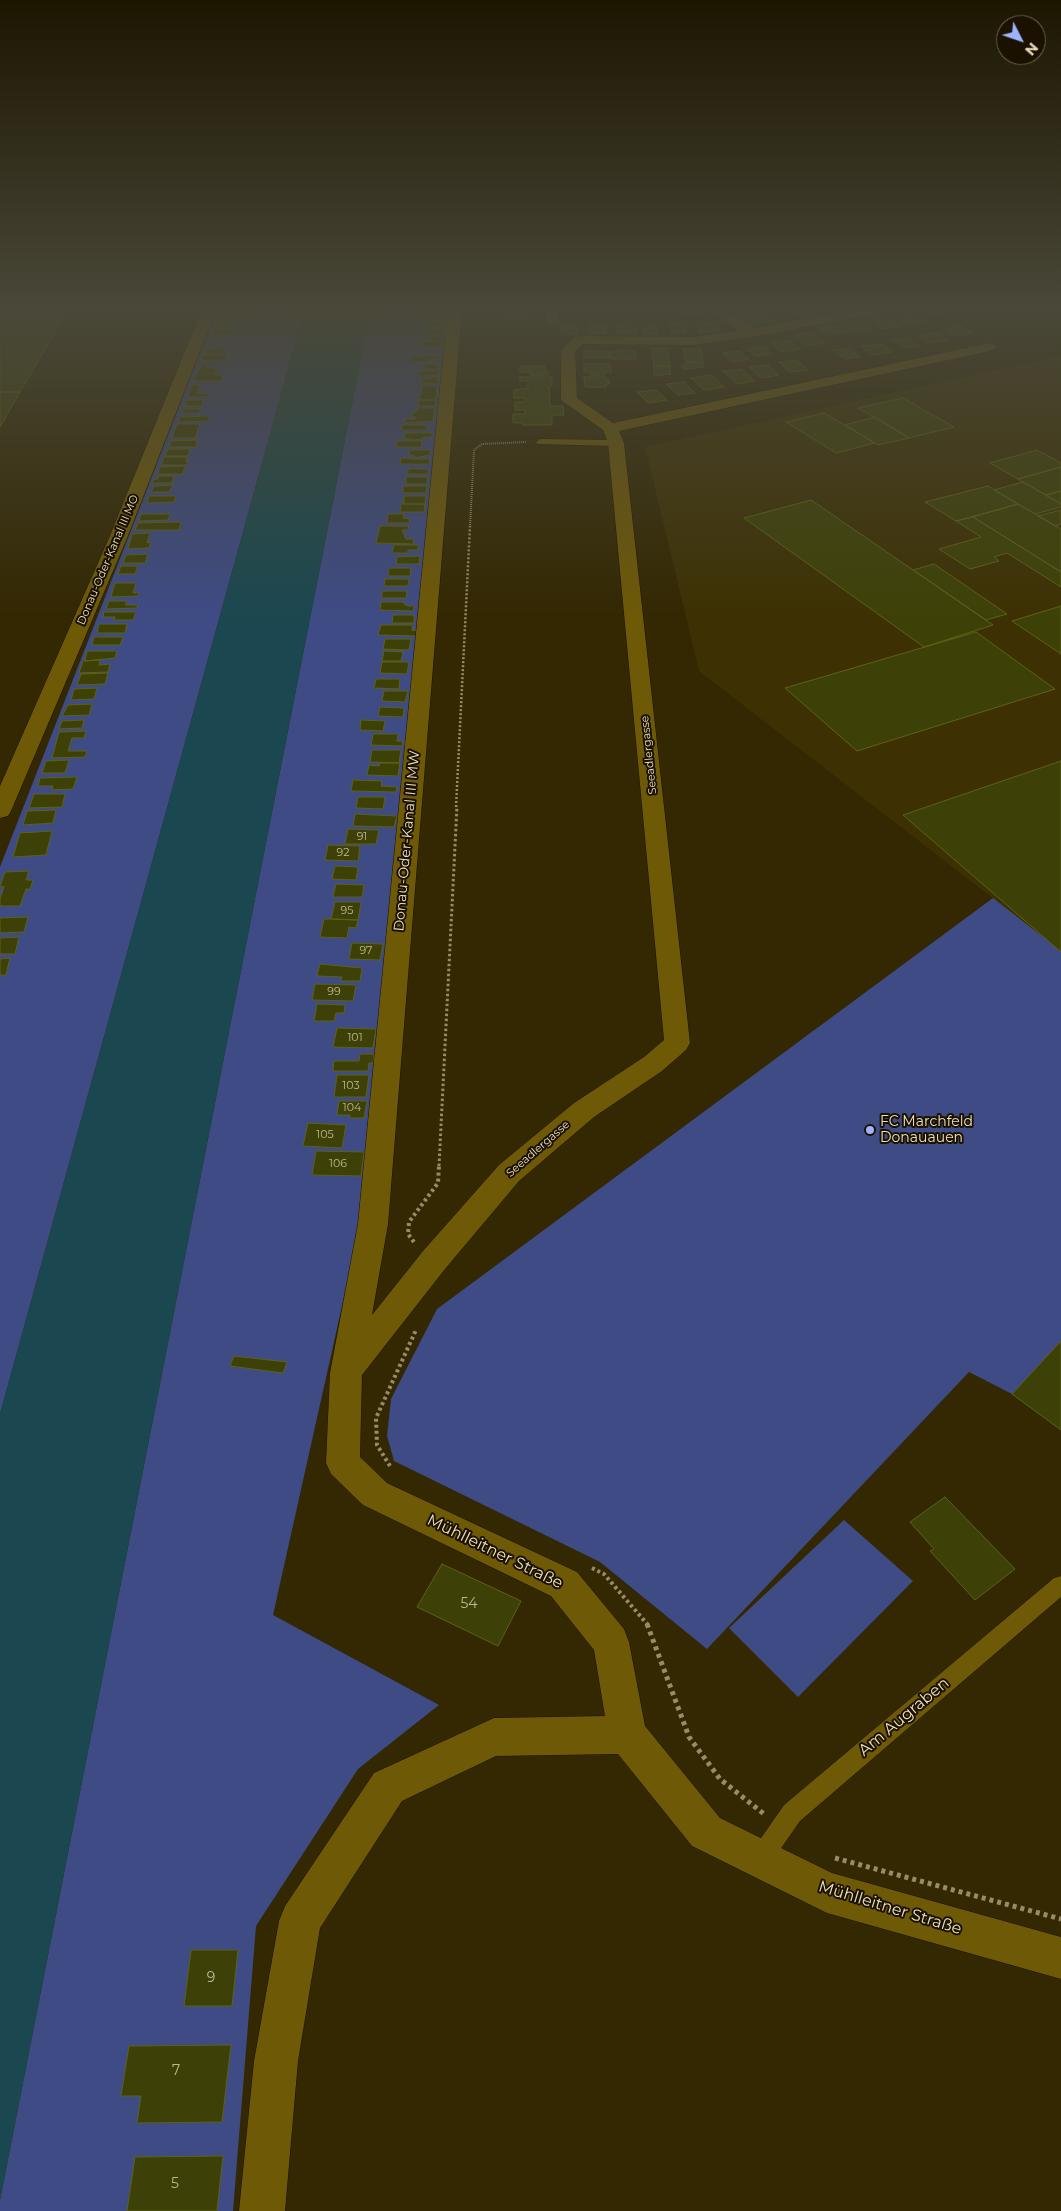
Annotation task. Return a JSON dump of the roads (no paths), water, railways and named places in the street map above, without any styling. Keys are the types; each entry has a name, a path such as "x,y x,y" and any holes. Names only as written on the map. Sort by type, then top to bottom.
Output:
{"street":[{"name":"Donau-Oder-Kanal III MO","path":"0,811 118,538 169,410"},
{"name":"Donau-Oder-Kanal III MW","path":"346,1373 372,1224 446,410"},
{"path":"581,410 613,436 722,410"},
{"name":"Seeadlergasse","path":"346,1373 434,1260 509,1172 584,1110 653,1064 677,1043 613,436"},
{"name":"Mühlleitner Straße","path":"346,1373 343,1463 375,1494 564,1584 611,1642 627,1735 706,1832 759,1860 827,1892 1061,1958"},
{"path":"262,2211 276,2061 300,1921 388,1787 494,1736 627,1735"}],"lane":[{"path":"540,442 613,436"},
{"name":"Am Augraben","path":"759,1860 792,1812 1061,1585"}],"place":[{"name":"FC Marchfeld Donauauen","path":"870,1130"}]}
